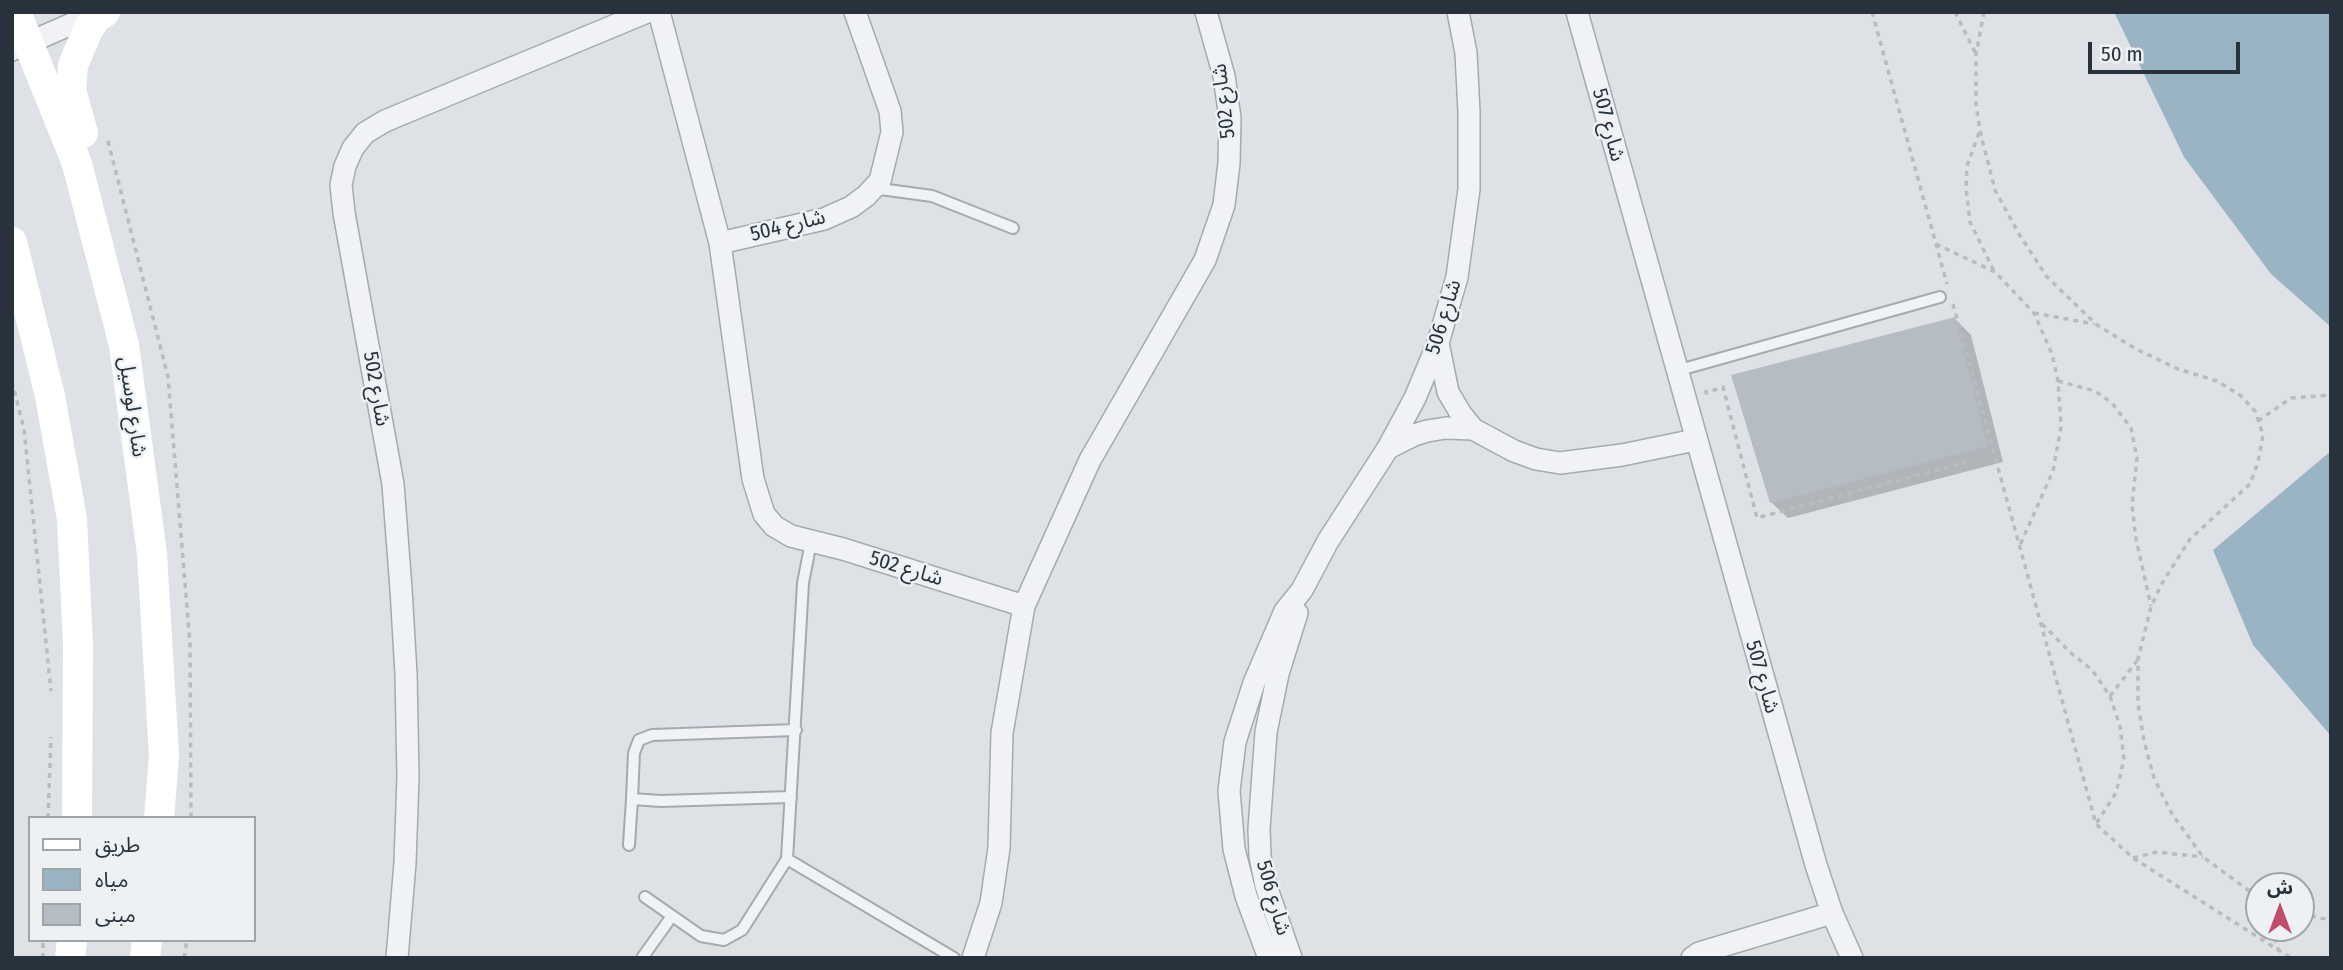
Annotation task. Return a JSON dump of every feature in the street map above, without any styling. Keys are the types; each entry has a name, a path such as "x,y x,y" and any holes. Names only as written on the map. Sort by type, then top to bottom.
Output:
{"street":[{"name":"شارع لوسيل","path":"16,12 18,44 77,164 124,345 152,554 164,756 159,816"},
{"path":"18,44 100,12"},
{"path":"95,233 92,166 71,90 77,51 89,28 97,17 105,12"},
{"name":"شارع 502","path":"397,958 405,863 408,778 401,589 393,484 344,213 341,185 345,166 353,148 365,133 385,121 647,12"},
{"name":"شارع 502","path":"659,12 720,243 753,479 764,514 774,526 791,536 843,549 1024,606"},
{"name":"شارع 504","path":"720,243 824,219 851,207 880,181 891,132 890,111 855,12"},
{"name":"شارع 502","path":"973,958 991,904 999,848 1002,733 1024,606 1090,460 1205,260 1224,205 1230,118 1224,76 1206,12"},
{"name":"شارع 506","path":"1269,958 1253,916 1234,849 1230,825 1230,769 1243,713 1285,611 1302,590 1334,531 1388,448 1415,398 1438,343 1457,277 1469,189 1466,53 1458,12"},
{"name":"شارع 507","path":"1577,12 1816,865 1832,913 1852,958"},
{"path":"12,242 50,396 72,519 78,645 77,816"},
{"path":"1438,343 1448,392 1461,414 1473,429 1514,451 1536,459 1560,463 1610,457 1695,440"},
{"path":"1388,448 1415,435 1438,429 1473,429"},
{"name":"شارع 506","path":"1291,958 1266,886 1260,856 1259,797 1272,701 1302,590"},
{"path":"1692,958 1699,953 1832,913"},
{"name":"شارع 506","path":"1253,916 1251,932 1257,958"}],"lane":[{"path":"873,188 932,196 1013,228"},
{"path":"1676,371 1946,297"},
{"path":"645,897 701,936 724,940 742,930 787,859 803,583 811,542"},
{"path":"628,845 634,753 639,740 652,735 796,730"},
{"path":"632,799 662,801 791,797"},
{"path":"787,859 954,958"},
{"path":"642,958 672,916"}],"path":[{"path":"1872,12 1947,284"},
{"path":"1955,12 1976,54"},
{"path":"1984,12 1976,54 1976,104 1980,131 1995,190 2047,278 2097,324 2136,349 2178,369 2217,381 2240,395 2255,411 2263,435 2250,484 2190,539 2161,585 2151,607 2138,659 2138,704 2154,778 2172,814 2203,857 2245,888"},
{"path":"1980,131 1967,166 1965,188 1970,222 1995,272 2034,313 2052,354 2058,381 2061,427 2053,471 2020,546"},
{"path":"1936,244 1995,272"},
{"path":"1946,297 2020,546 2096,824 2133,858 2291,958"},
{"path":"2034,313 2097,324"},
{"path":"12,381 24,429 52,699"},
{"path":"2058,381 2095,391 2112,403 2131,428 2137,458 2132,505 2136,539 2151,607"},
{"path":"1706,393 1723,387 1757,518 1966,462"},
{"path":"2258,421 2291,398 2331,395"},
{"path":"2040,622 2091,670 2110,696 2120,726 2124,759 2116,793 2096,824"},
{"path":"2110,696 2138,659"},
{"path":"48,816 51,726"},
{"path":"2133,858 2157,852 2203,857"},
{"path":"2276,942 2278,950"}],"water":[{"path":"2114,12 2331,12 2331,327 2271,274 2184,157"},
{"path":"2331,451 2331,736 2253,645 2213,550"}],"building":[{"path":"1955,317 1988,446 1770,503 1731,375"}]}
